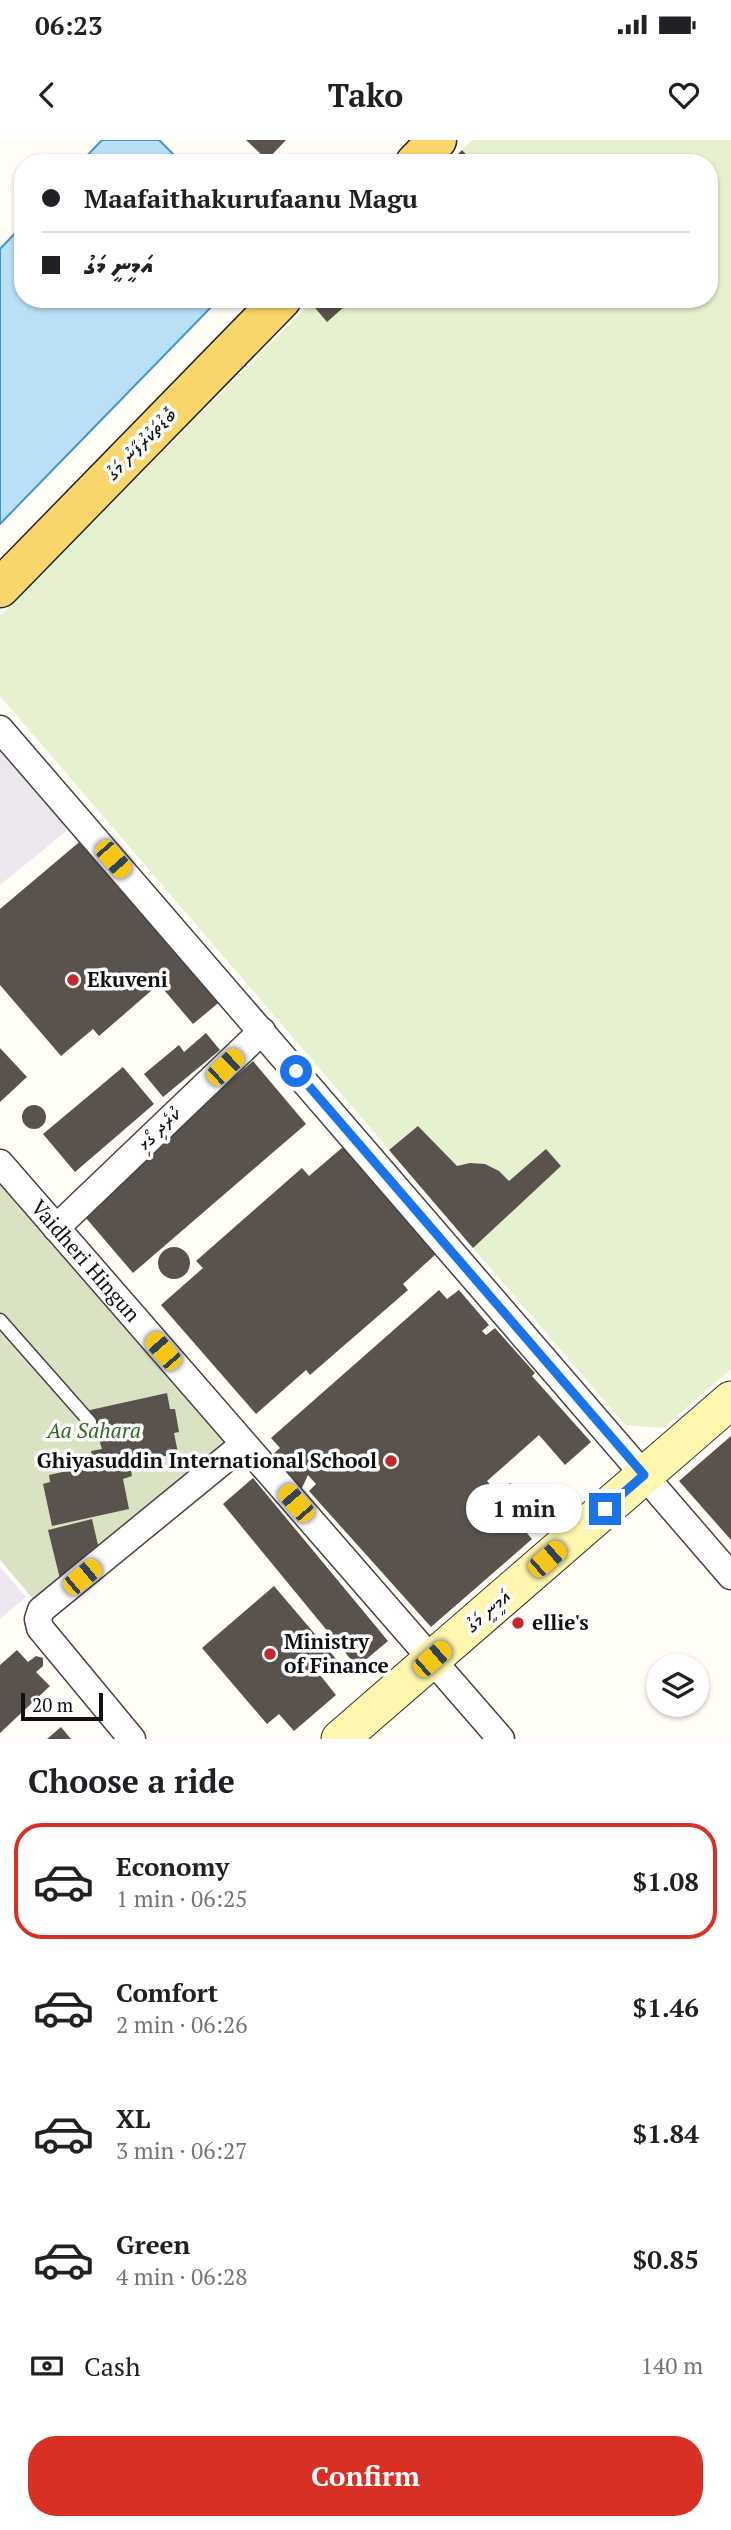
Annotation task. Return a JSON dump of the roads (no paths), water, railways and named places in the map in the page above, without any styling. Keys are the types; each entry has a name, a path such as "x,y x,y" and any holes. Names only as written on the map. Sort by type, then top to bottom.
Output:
{"main road":[{"path":"424,154 437,140"},
{"name":"ބޮޑުތަކުރުފާނު މަގު","path":"0,588 273,308"}],"street":[{"path":"0,729 731,1576"},
{"name":"ކުރެދި ގޯޅި","path":"56,1228 262,1031"},
{"name":"Vaidheri Hingun","path":"0,1163 501,1739"},
{"name":"އަމީނީ މަގު","path":"340,1739 731,1400"},
{"path":"132,1739 40,1628 38,1619 41,1611 244,1444"}],"lane":[{"path":"0,1320 90,1422"}],"water":[{"path":"102,140 159,140 173,154 89,154"},
{"path":"14,234 14,308 210,308 0,524 0,249"}],"place":[{"name":"Ekuveni","path":"73,980"},
{"name":"Ghiyasuddin International School","path":"391,1461"},
{"name":"ellie's","path":"518,1623"},
{"name":"Ministry of Finance","path":"270,1654"}],"park label":[{"name":"Aa Sahara","path":"94,1431"}]}
